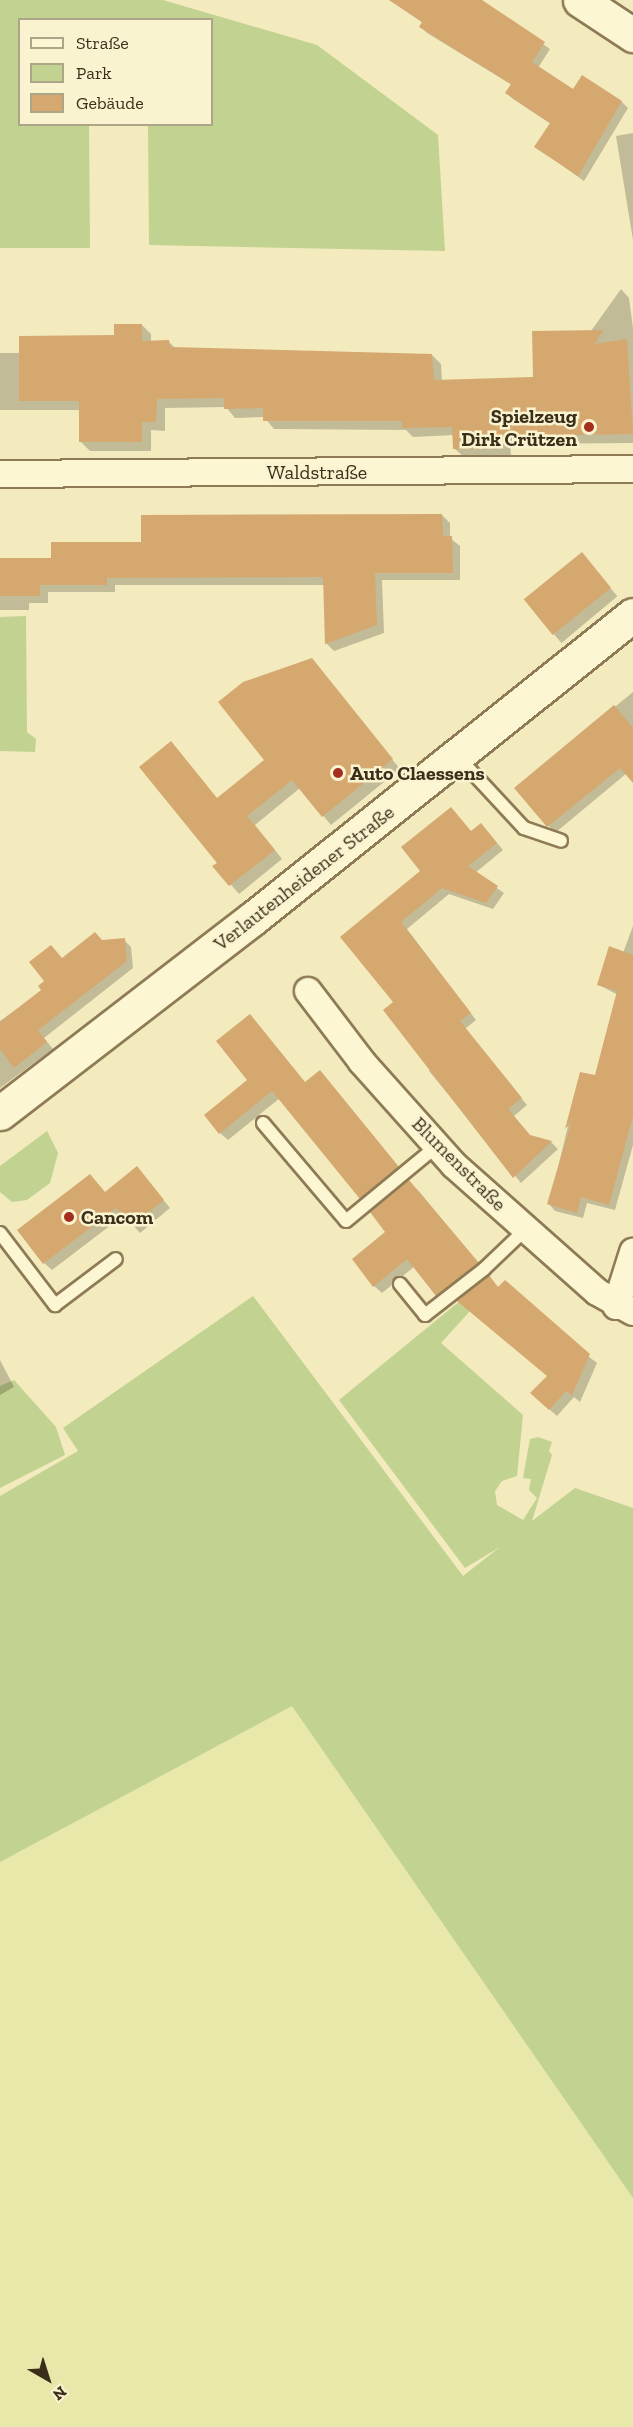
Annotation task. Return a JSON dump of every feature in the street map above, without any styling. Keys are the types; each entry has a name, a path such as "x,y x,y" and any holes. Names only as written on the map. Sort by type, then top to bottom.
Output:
{"main road":[{"path":"580,0 633,35"},
{"name":"Verlautenheidener Straße","path":"0,1113 458,757 633,615"}],"street":[{"name":"Waldstraße","path":"0,474 633,469"},
{"name":"Blumenstraße","path":"308,991 362,1062 437,1146 526,1229 625,1309"},
{"path":"625,1309 633,1252"}],"lane":[{"path":"458,757 524,828 561,841"},
{"path":"263,1123 346,1221 437,1146"},
{"path":"400,1284 425,1315 484,1269 526,1229"},
{"path":"0,1233 55,1305 116,1259"}],"shaded area":[{"path":"292,1705 633,2198 633,2427 0,2427 0,1862"}],"green space":[{"path":"0,0 163,0 317,45 438,135 445,251 149,245 148,126 213,126 213,18 18,18 18,126 89,126 90,248 0,248"},
{"path":"26,616 27,732 36,739 35,752 0,751 0,617"},
{"path":"47,1131 58,1153 50,1183 27,1200 12,1202 0,1192 0,1166"},
{"path":"472,1291 481,1299 441,1343 523,1415 517,1476 502,1481 495,1491 497,1505 523,1520 537,1498 529,1490 531,1479 523,1478 530,1439 538,1437 552,1442 549,1451 552,1455 532,1521 575,1488 633,1508 633,2198 292,1706 0,1862 0,1496 78,1451 63,1428 253,1296 463,1576 500,1547 465,1568 339,1400"},
{"path":"14,1380 56,1427 65,1455 0,1488 0,1386"}],"building":[{"path":"389,0 482,0 545,42 532,62 573,89 582,75 622,101 578,176 534,147 550,123 505,93 511,84 419,27 422,22"},
{"path":"114,324 142,324 142,341 169,340 170,347 432,354 434,380 533,377 532,331 604,330 594,344 627,339 633,434 502,436 502,448 453,449 452,427 402,428 402,421 263,421 263,408 224,409 224,398 157,399 156,422 142,422 142,442 79,442 79,401 19,401 19,336 114,335"},
{"path":"442,514 443,536 452,536 453,573 375,573 377,625 325,644 323,577 107,578 107,585 40,585 40,596 0,596 0,558 51,558 51,542 141,542 141,515"},
{"path":"582,552 611,588 553,635 524,599"},
{"path":"312,658 393,759 322,817 292,780 247,816 275,850 229,886 212,866 217,863 139,767 171,741 217,798 264,760 218,702 243,682"},
{"path":"614,705 633,728 633,783 620,768 547,827 514,788"},
{"path":"451,807 471,831 481,823 497,843 468,866 498,886 486,903 442,888 401,922 471,1013 460,1021 522,1098 508,1109 530,1135 552,1141 513,1178 383,1010 393,1002 340,937 420,871 401,847"},
{"path":"95,932 102,940 125,938 127,961 38,1030 47,1042 14,1068 0,1049 0,1022 41,990 38,986 44,981 29,962 51,945 62,958"},
{"path":"609,946 633,955 633,1116 609,1205 581,1197 577,1213 547,1204 571,1123 565,1129 580,1072 595,1075 617,991 597,985"},
{"path":"250,1014 305,1082 320,1070 399,1167 360,1199 272,1091 219,1134 204,1115 247,1080 216,1041"},
{"name":"Cancom","path":"137,1166 164,1200 131,1226 116,1208 43,1264 17,1230 90,1174 105,1192"},
{"path":"409,1180 479,1263 436,1296 407,1259 373,1287 352,1259 385,1232 370,1212"},
{"path":"489,1275 498,1287 505,1280 590,1354 572,1395 566,1391 549,1410 530,1393 547,1376 457,1301"}],"place":[{"name":"Spielzeug Dirk Crützen","path":"589,427"},
{"name":"Auto Claessens","path":"338,773"},
{"name":"Cancom","path":"69,1217"}]}
